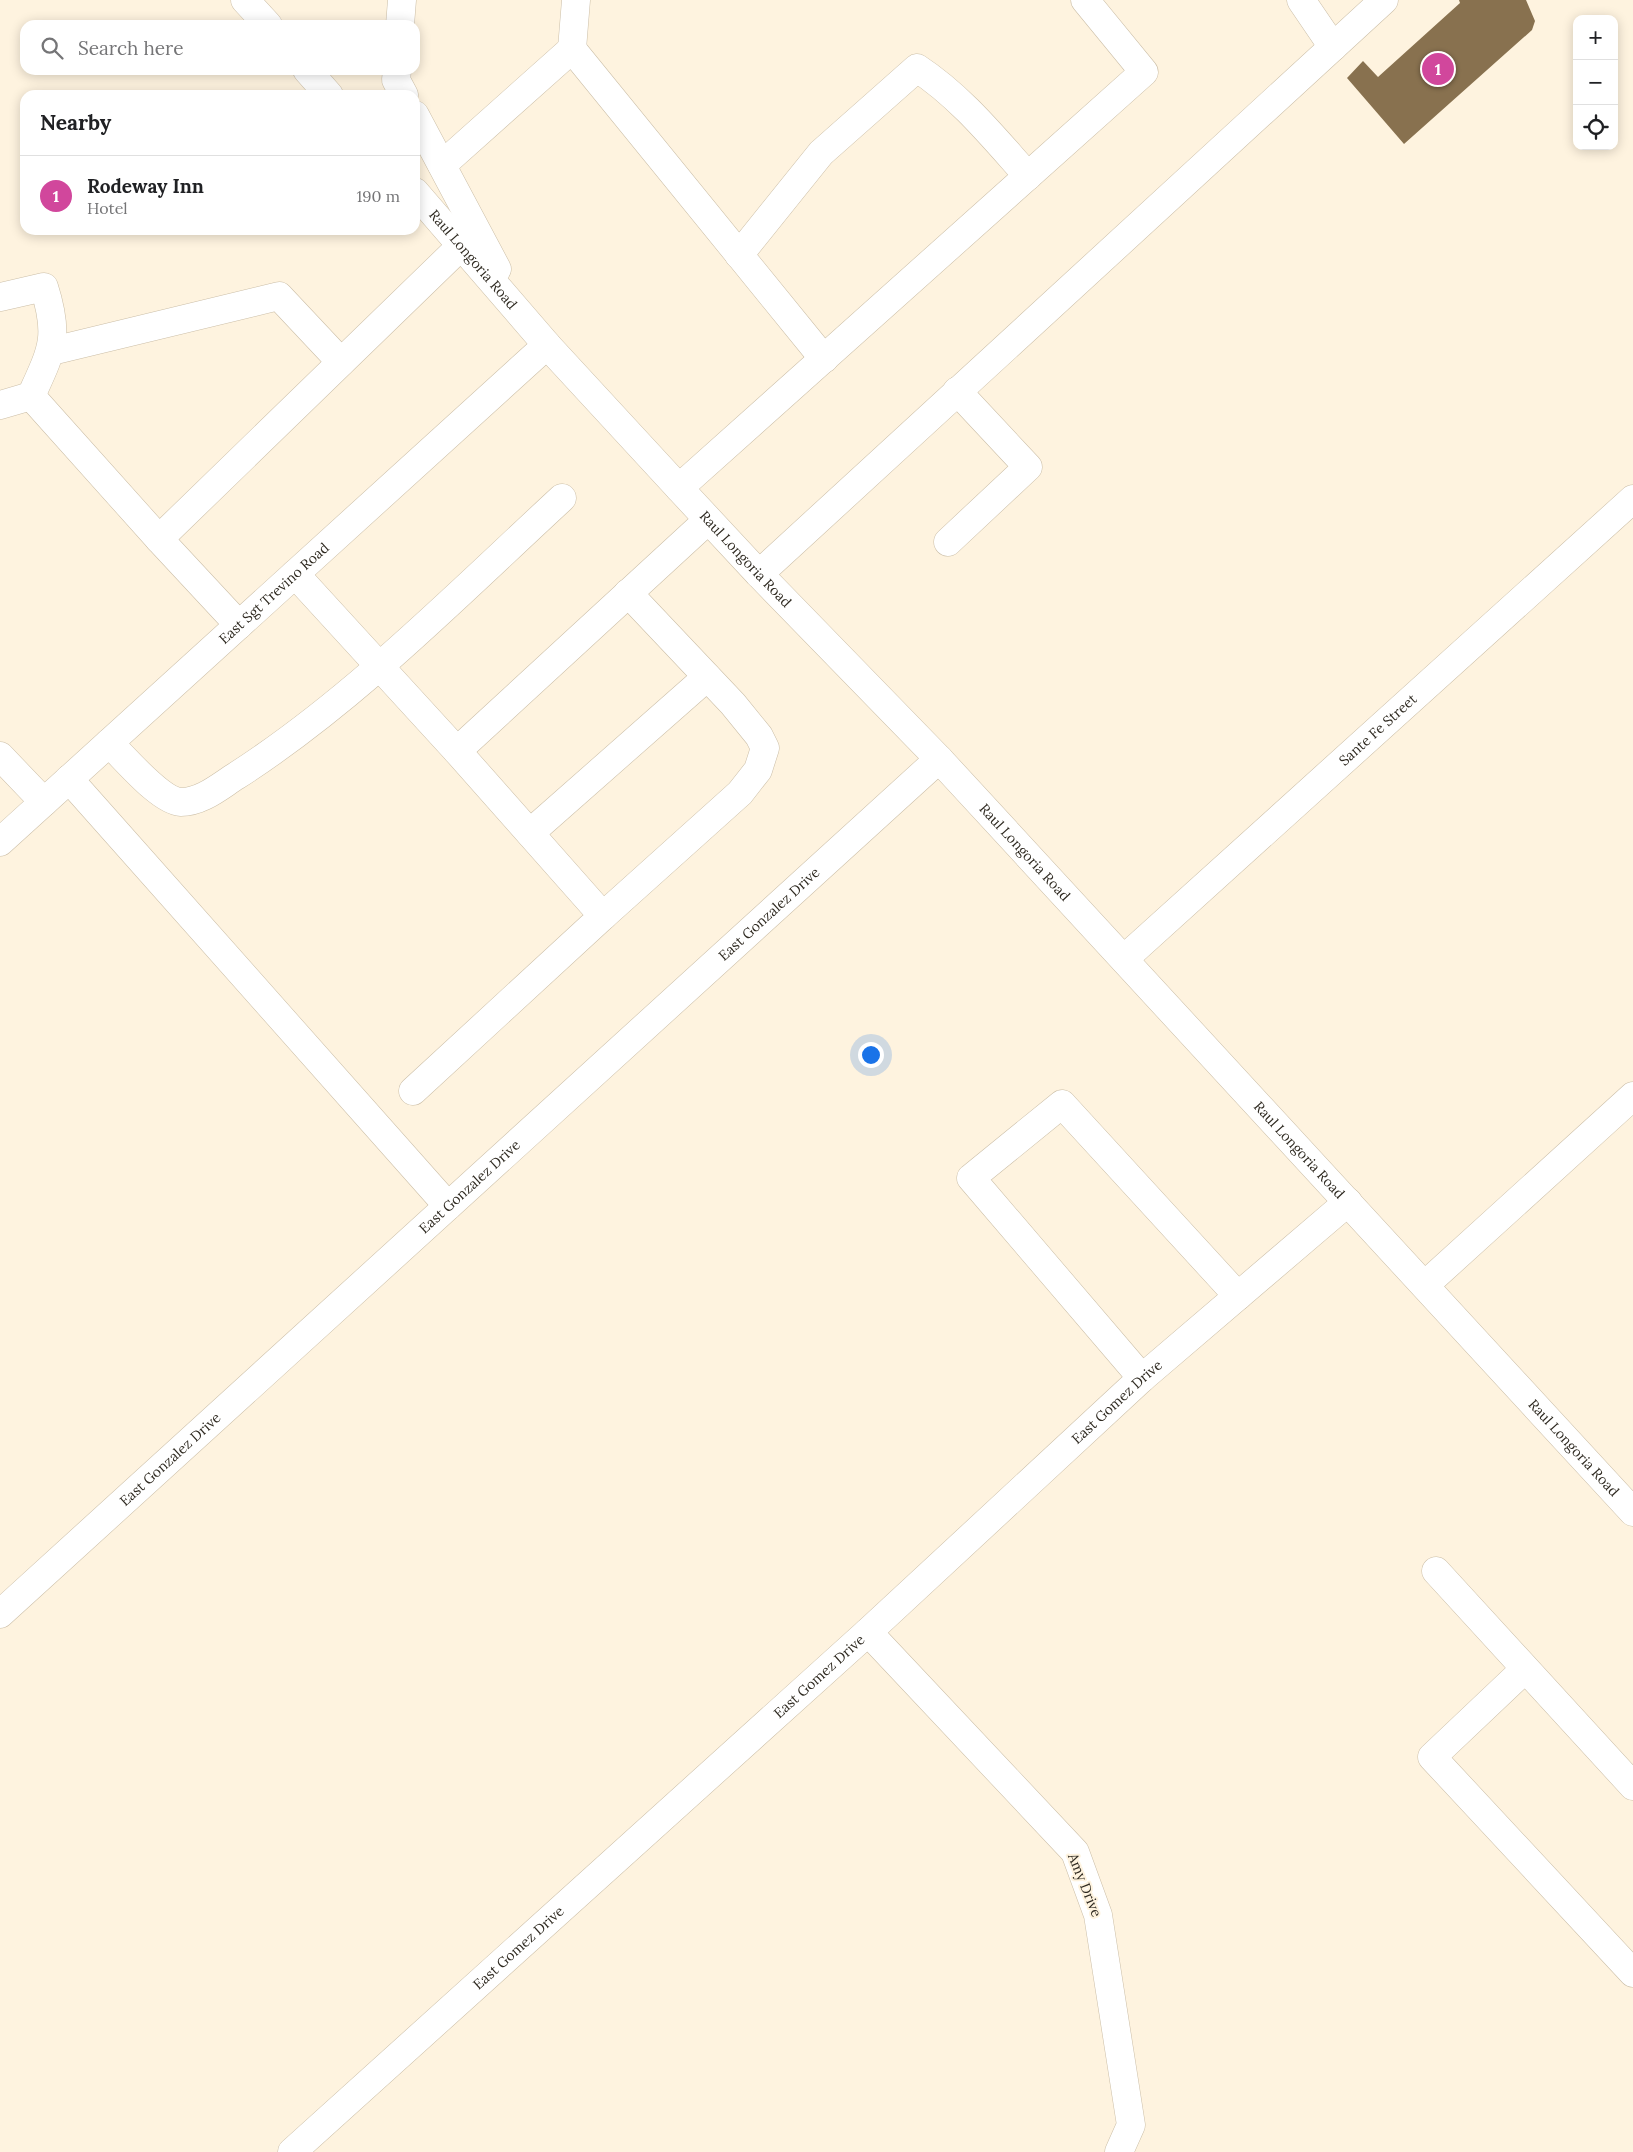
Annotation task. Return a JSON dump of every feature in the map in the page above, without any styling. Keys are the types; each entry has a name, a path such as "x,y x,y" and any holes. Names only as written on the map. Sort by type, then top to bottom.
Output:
{"street":[{"path":"246,0 264,20"},
{"path":"400,20 402,0"},
{"path":"442,165 572,49 576,0"},
{"path":"679,488 1144,72 1085,0"},
{"path":"1301,0 1333,47"},
{"path":"758,574 1384,0"},
{"path":"572,49 824,359"},
{"path":"739,255 821,153 917,68 944,86 976,118 1028,176"},
{"path":"311,75 325,90"},
{"path":"396,75 396,80 401,90"},
{"path":"420,124 520,312"},
{"name":"Raul Longoria Road","path":"420,198 547,345 708,520 758,574 939,759 1633,1512"},
{"path":"159,539 462,245"},
{"path":"0,297 44,287 53,314 52,350 32,396"},
{"path":"52,350 278,296 341,362"},
{"name":"East Sgt Trevino Road","path":"0,842 547,345"},
{"path":"948,542 1028,467 957,391"},
{"path":"0,405 32,396"},
{"path":"32,396 159,539 239,625"},
{"path":"110,742 164,796 181,802 202,798 263,758 380,666 562,498"},
{"name":"Sante Fe Street","path":"1124,959 1633,499"},
{"path":"457,751 708,520"},
{"path":"295,574 457,751 603,916"},
{"path":"413,1091 740,793 758,770 765,748 759,736 707,676 628,594"},
{"path":"530,833 707,676"},
{"path":"0,756 44,802"},
{"name":"East Gonzalez Drive","path":"0,1614 939,759"},
{"path":"69,779 448,1206"},
{"path":"1425,1285 1633,1096"},
{"path":"1142,1378 971,1178 1062,1104 1238,1296"},
{"name":"East Gomez Drive","path":"292,2152 868,1632 1142,1378 1348,1202"},
{"path":"1436,1571 1633,1786"},
{"name":"Amy Drive","path":"868,1632 1074,1852 1098,1915 1131,2126 1119,2152"},
{"path":"1526,1669 1432,1757 1633,1973"}],"building":[{"path":"1459,0 1526,0 1535,21 1532,30 1404,144 1347,78 1363,61 1378,77 1460,3"}],"place":[{"name":"Rodeway Inn","path":"1438,69"}]}
